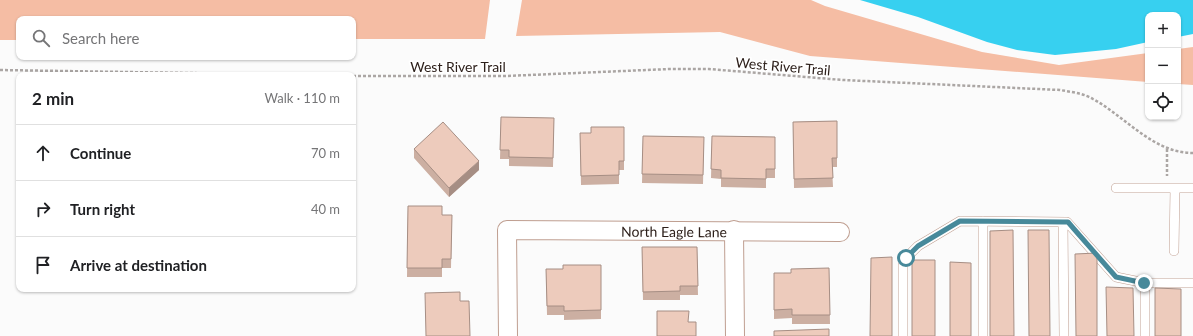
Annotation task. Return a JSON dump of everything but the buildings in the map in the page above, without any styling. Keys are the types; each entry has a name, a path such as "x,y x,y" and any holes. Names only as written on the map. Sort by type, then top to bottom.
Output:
{"street":[{"name":"North Eagle Lane","path":"508,336 507,230 734,230 840,232"},
{"path":"734,230 735,336"}],"lane":[{"path":"1116,188 1193,188"},
{"path":"1171,188 1174,251"},
{"path":"904,336 903,265 906,258 918,246 960,221 1068,222 1116,277 1144,283 1193,283"},
{"path":"983,221 983,336"},
{"path":"1063,222 1064,336"},
{"path":"1144,283 1145,336"}],"path":[{"name":"West River Trail","path":"356,76 506,76 670,69 709,70 843,80 1060,90 1078,93 1092,98 1167,149 1180,153 1193,152"},
{"path":"0,70 126,72"},
{"path":"1167,149 1171,188"}],"shaded area":[{"path":"0,0 490,0 485,39 356,39 356,16 16,16 16,40 0,40"},
{"path":"522,0 811,0 825,6 982,52 1059,65 1145,53 1145,82 810,56 720,32 516,36"},
{"path":"1193,47 1193,85 1181,84 1181,49"}],"water":[{"path":"860,0 1193,0 1193,34 1181,36 1181,12 1145,12 1145,43 1116,49 1055,55 1017,50 987,42 918,17"}],"route":[{"path":"906,258 918,246 960,221 1068,222 1116,277 1144,283"}]}
